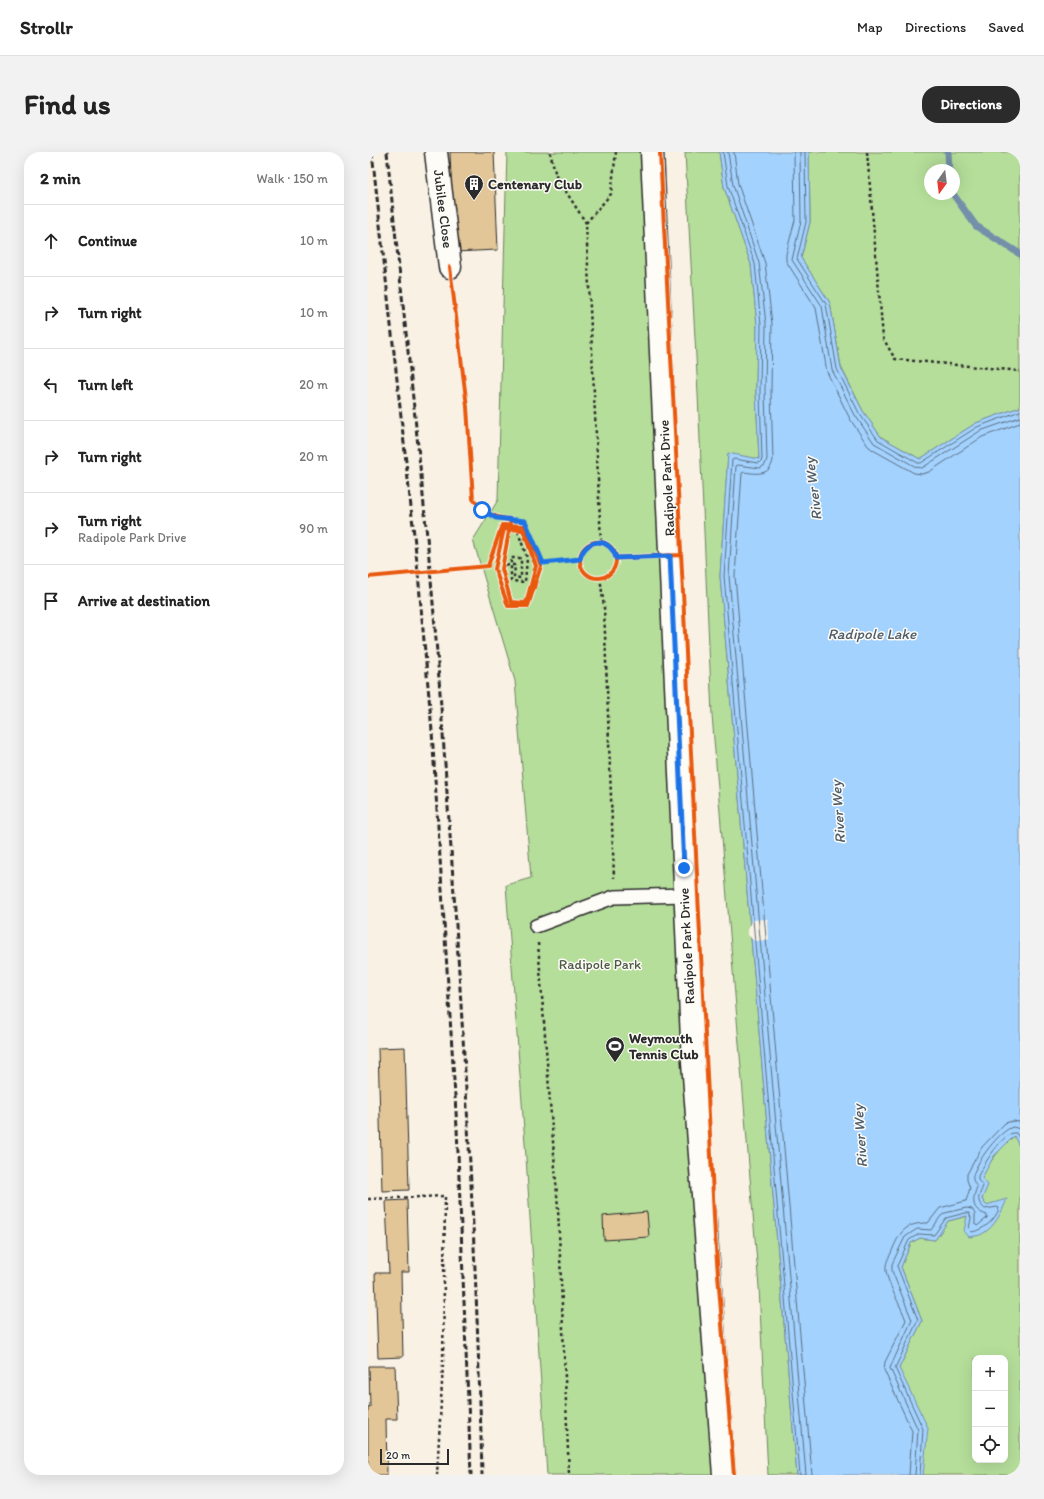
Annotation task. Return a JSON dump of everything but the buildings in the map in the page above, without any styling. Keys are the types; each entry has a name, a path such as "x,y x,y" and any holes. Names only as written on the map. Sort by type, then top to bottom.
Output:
{"street":[{"name":"Jubilee Close","path":"436,152 450,267"},
{"name":"Radipole Park Drive","path":"652,152 692,1062 724,1475"}],"lane":[{"path":"536,926 614,898 685,895"}],"path":[{"path":"550,152 556,176 586,223 601,542"},
{"path":"586,223 611,194 616,152"},
{"path":"867,152 883,338 895,359 1020,371"},
{"path":"510,527 510,520 520,520"},
{"path":"514,520 523,538"},
{"path":"510,527 525,526"},
{"path":"481,566 501,565 508,565 515,565 514,577 521,578 521,558 511,558 511,566 511,574 511,581 525,582 527,558 523,530 510,527"},
{"path":"595,542 606,544"},
{"path":"488,566 490,559"},
{"path":"495,569 497,562"},
{"path":"502,569 503,562"},
{"path":"593,577 605,576"},
{"path":"600,577 604,607 614,898"},
{"path":"536,926 558,1208 569,1475"},
{"path":"368,1199 444,1196 443,1364 437,1475"}],"green space":[{"name":"Radipole Park","path":"507,152 652,152 724,1475 547,1475 506,885 531,878 515,681 473,540 498,500"},
{"path":"685,152 719,152 724,187 751,264 757,325 756,392 759,459 728,454 720,576 797,1475 768,1475 759,1287 712,715 698,394"},
{"path":"809,152 1020,152 1020,407 976,423 920,459 881,437 863,411 841,367 830,303 801,258 810,222"},
{"path":"1014,1135 1020,1148 1020,1475 923,1475 899,1368 922,1321 901,1267 911,1243 920,1238 935,1240 948,1221 968,1216 1007,1200 986,1206 981,1196 980,1186 982,1177 993,1159"}],"water":[{"name":"Radipole Lake","path":"719,152 809,152 810,222 801,258 830,303 841,368 863,411 881,437 920,459 976,423 1020,407 1020,1148 1014,1136 994,1156 982,1178 988,1185 982,1199 986,1205 1007,1199 1000,1214 987,1231 981,1235 969,1237 964,1231 967,1216 948,1221 935,1240 920,1238 911,1243 901,1267 922,1321 899,1368 928,1428 923,1475 797,1475 720,576 728,453 759,459 756,392 757,325 751,264 724,187"}],"pier":[{"path":"768,919 769,940 754,941 748,935 748,928 752,920"}],"waterway":[{"path":"948,152 949,164"},
{"path":"957,200 976,226 1020,254"}],"railway":[{"path":"372,152 417,562 432,731 457,1128 471,1475"},
{"path":"387,152 422,490 440,695 466,1083 477,1318 482,1475"}],"cycle path":[{"path":"660,152 715,1236 734,1475"},
{"path":"450,267 467,407 473,499 486,512 500,518 513,520"},
{"path":"368,577 488,566 502,525 525,526 541,566 528,606 508,606 495,569 504,529 523,530 536,566 526,603 511,602 502,569 511,520"},
{"path":"598,542 608,545 613,550 616,560 613,570 608,575 598,578 588,575 583,570 580,560 583,550 588,545 598,542"},
{"path":"616,558 681,555"}],"place":[{"name":"Centenary Club","path":"474,201"},
{"name":"Weymouth Tennis Club","path":"615,1063"}],"route":[{"path":"482,510 496,518 525,521 543,563 580,559 585,548 595,542 606,544 614,552 616,558 670,556 684,868"}],"water label":[{"name":"River Wey","path":"813,489"},
{"name":"River Wey","path":"838,812"},
{"name":"River Wey","path":"860,1136"}]}
